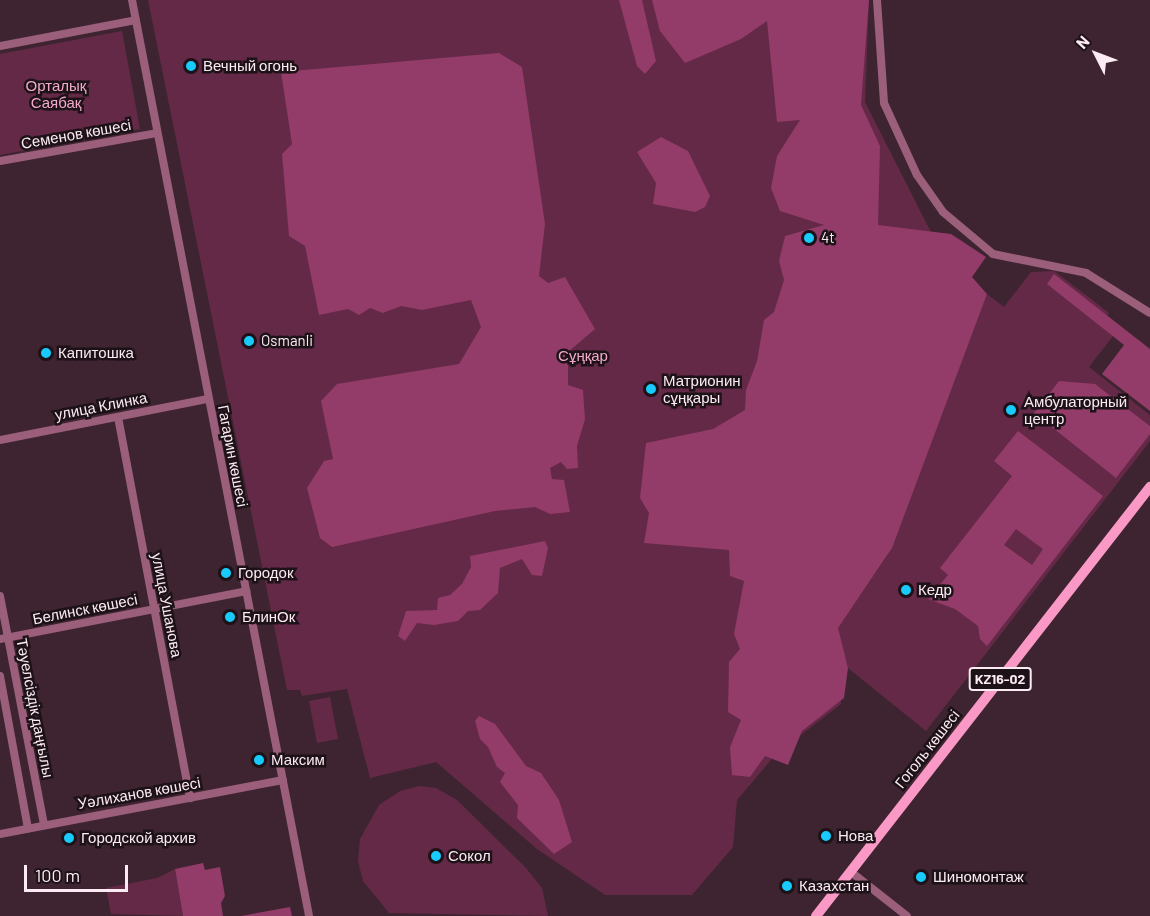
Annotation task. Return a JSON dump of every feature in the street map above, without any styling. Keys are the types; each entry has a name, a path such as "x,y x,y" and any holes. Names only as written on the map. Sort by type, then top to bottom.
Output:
{"main road":[{"name":"Гоголь көшесі","path":"816,916 1150,487"}],"street":[{"name":"Гагарин көшесі","path":"132,0 309,916"},
{"path":"877,0 884,103 917,175 943,212 993,254 1086,273 1150,312"},
{"path":"0,46 136,20"},
{"name":"Семенов көшесі","path":"0,161 157,133"},
{"name":"улица Клинка","path":"0,440 208,399"},
{"name":"улица Ушанова","path":"118,417 190,798"},
{"name":"Белинск көшесі","path":"4,638 246,591"},
{"name":"Тәуелсіздік даңғылы","path":"0,596 4,638 44,825"},
{"name":"Тәуелсіздік даңғылы","path":"0,676 28,828"},
{"name":"Уәлиханов көшесі","path":"0,834 283,780"},
{"path":"851,872 907,916"}],"green space":[{"name":"Сұңқар","path":"148,0 740,0 745,9 772,0 869,0 865,102 942,254 977,313 987,294 1004,307 1031,272 1054,271 1109,313 1100,325 1113,336 1089,367 1150,415 1150,441 926,731 848,668 837,628 892,549 834,628 841,704 776,754 737,800 733,847 692,895 605,895 537,849 436,762 370,778 347,689 302,696 300,690 287,690"},
{"name":"Орталық Саябақ","path":"122,31 140,129 0,155 0,54"},
{"path":"330,697 338,739 317,743 309,701"},
{"name":"Сокол","path":"419,786 436,788 457,800 526,868 542,888 548,916 389,913 363,881 358,861 360,839 379,805 400,791"},
{"path":"175,869 183,916 111,914 106,888 157,878"}],"shaded area":[{"path":"619,0 642,0 656,61 645,74 637,66"},
{"path":"652,0 869,0 861,105 880,146 878,225 951,234 986,257 972,277 987,294 892,548 838,628 848,668 844,698 802,731 788,765 765,756 750,777 732,775 730,747 741,720 728,712 729,662 740,649 734,634 744,581 730,576 729,550 644,543 649,513 640,498 646,443 713,429 745,410 746,390 757,361 764,320 774,312 784,280 779,261 785,236 824,225 780,211 771,188 777,156 800,120 777,122 767,21 741,39 685,63 660,31"},
{"path":"499,53 522,67 545,224 539,276 548,283 565,277 595,329 568,352 568,385 583,390 585,419 577,446 578,468 567,469 561,462 550,468 552,479 564,480 570,512 550,514 535,507 495,511 332,547 320,538 307,488 324,461 333,459 321,401 337,384 459,364 481,327 471,300 422,310 401,306 383,313 370,308 359,315 348,309 319,315 305,246 289,236 282,154 292,144 281,72"},
{"path":"661,137 688,151 710,196 705,207 695,212 653,204 656,183 637,152"},
{"path":"1054,274 1150,349 1150,411 1102,374 1124,345 1047,284"},
{"path":"1059,381 1095,384 1150,426 1150,434 1116,478 1034,413"},
{"path":"1018,431 1103,496 987,646 980,639 978,626 955,609 928,599 948,575 940,568 1012,476 994,461","holes":["1016,529 1043,549 1032,565 1004,545"]},
{"path":"545,541 548,548 542,576 532,575 522,559 500,568 498,593 480,610 468,611 458,621 434,625 417,623 405,641 398,636 406,611 437,610 438,598 450,595 462,584 471,567 470,556"},
{"path":"479,716 495,724 526,766 541,773 559,800 572,842 554,854 517,818 518,805 500,782 505,773 497,767 488,747 480,739 475,721"},
{"path":"203,863 205,870 220,867 225,896 221,903 223,916 183,916 175,869"},
{"path":"290,907 292,916 241,916"}],"place":[{"name":"Вечный огонь","path":"191,66"},
{"name":"4t","path":"809,238"},
{"name":"Osmanli","path":"249,341"},
{"name":"Капитошка","path":"46,353"},
{"name":"Матрионин сұңқары","path":"651,389"},
{"name":"Амбулаторный центр","path":"1011,410"},
{"name":"Городок","path":"226,573"},
{"name":"Кедр","path":"906,590"},
{"name":"БлинОк","path":"230,617"},
{"name":"Максим","path":"259,760"},
{"name":"Нова","path":"826,836"},
{"name":"Городской архив","path":"69,838"},
{"name":"Сокол","path":"436,856"},
{"name":"Шиномонтаж","path":"921,877"},
{"name":"Казахстан","path":"787,886"}]}
